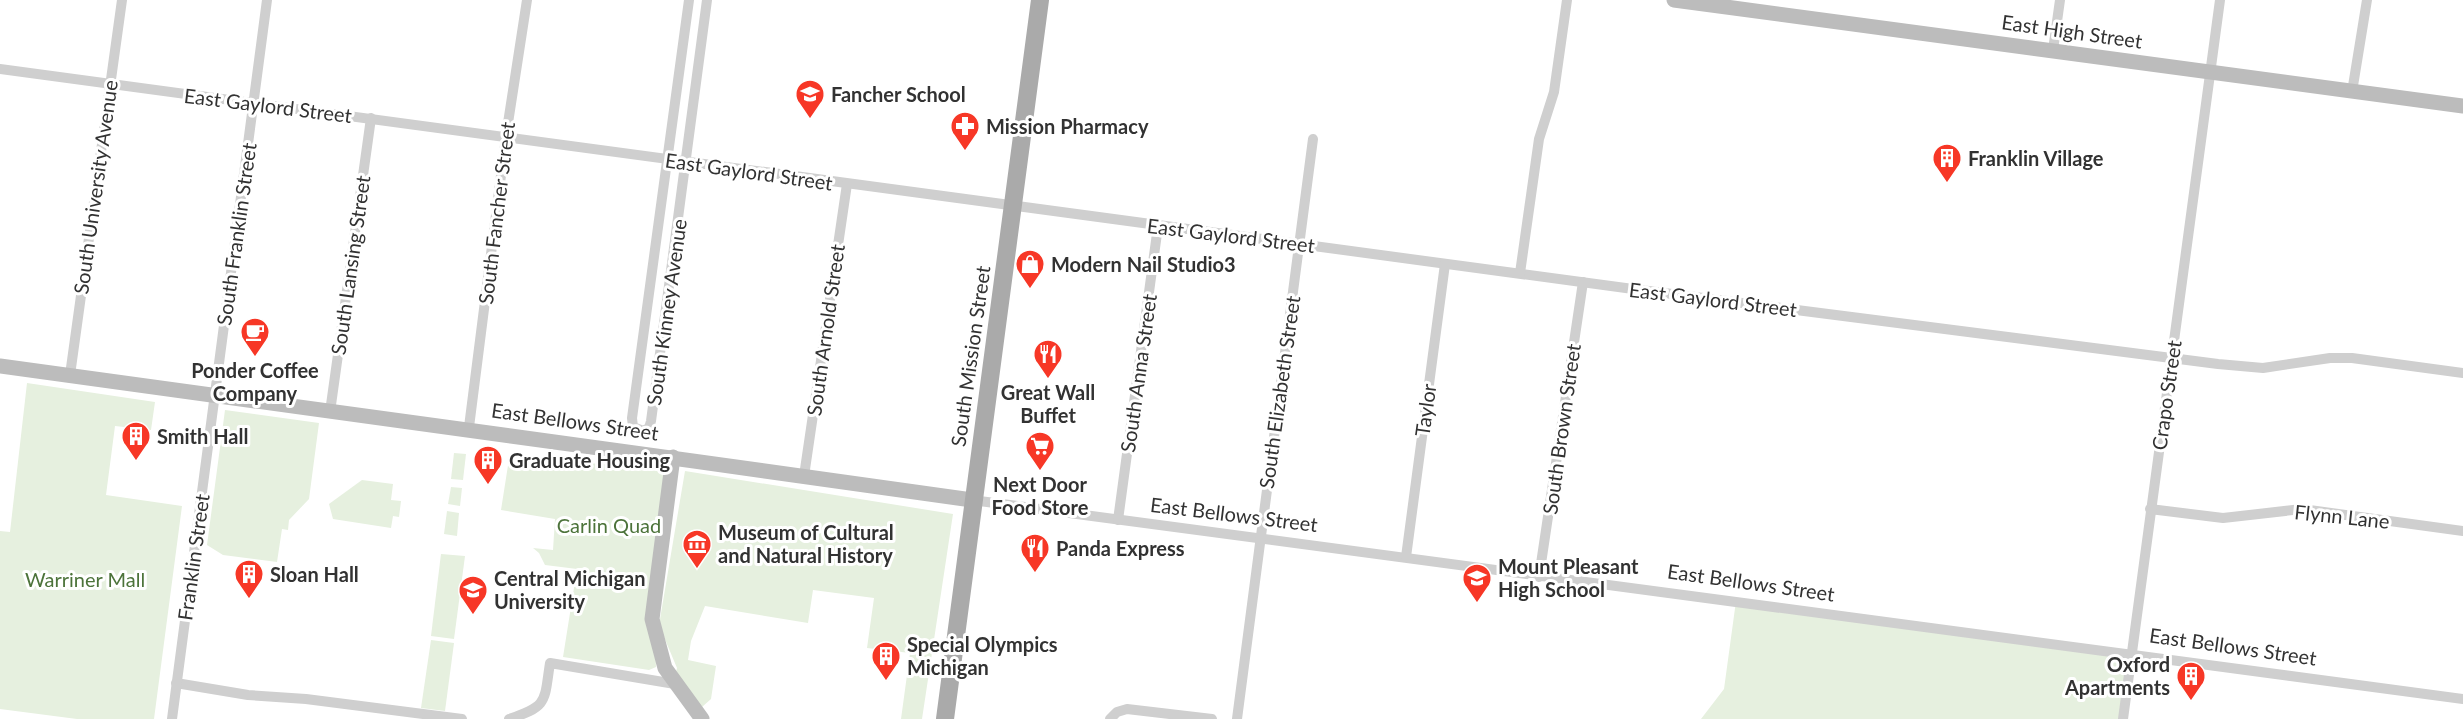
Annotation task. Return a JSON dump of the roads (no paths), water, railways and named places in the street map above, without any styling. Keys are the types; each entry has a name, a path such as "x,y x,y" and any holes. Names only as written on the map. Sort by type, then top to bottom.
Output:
{"main road":[{"name":"South Mission Street","path":"945,719 972,500 1041,0"}],"street":[{"name":"South University Avenue","path":"70,375 122,0"},
{"name":"South Franklin Street","path":"214,396 267,0"},
{"name":"South Fancher Street","path":"469,427 506,136 527,0"},
{"name":"South Kinney Avenue","path":"689,0 632,418 633,427 640,431 648,430 651,421 707,0"},
{"path":"1520,273 1539,139 1554,92 1567,0"},
{"name":"East High Street","path":"1674,0 2463,106"},
{"path":"2053,51 2060,0"},
{"name":"Crapo Street","path":"2123,719 2220,0"},
{"path":"2352,92 2367,0"},
{"name":"East Gaylord Street","path":"0,69 253,105 370,117 686,163 1158,226 2172,358 2263,368 2330,358 2352,358 2463,373"},
{"name":"South Lansing Street","path":"330,412 370,117"},
{"name":"South Elizabeth Street","path":"1237,719 1313,140"},
{"name":"South Arnold Street","path":"804,476 847,184"},
{"name":"South Anna Street","path":"1118,520 1158,226"},
{"name":"Taylor","path":"1406,557 1445,264"},
{"name":"South Brown Street","path":"1539,577 1583,282"},
{"name":"East Bellows Street","path":"0,366 330,412 469,427 972,500 1406,557 1539,577 2132,653 2463,699"},
{"name":"Franklin Street","path":"172,719 214,396"},
{"path":"673,457 651,611 662,662 675,684 702,719"},
{"name":"Flynn Lane","path":"2150,509 2223,518 2302,509 2463,531"},
{"path":"508,719 535,710 542,704 550,663 675,684"},
{"path":"176,683 248,695 306,699 462,719"},
{"path":"1110,719 1117,712 1127,709 1212,719"}],"place":[{"name":"Fancher School","path":"810,120"},
{"name":"Mission Pharmacy","path":"965,152"},
{"name":"Franklin Village","path":"1947,184"},
{"name":"Modern Nail Studio3","path":"1030,290"},
{"name":"Ponder Coffee Company","path":"255,358"},
{"name":"Great Wall Buffet","path":"1048,380"},
{"name":"Smith Hall","path":"136,462"},
{"name":"Next Door Food Store","path":"1040,472"},
{"name":"Graduate Housing","path":"488,486"},
{"name":"Museum of Cultural and Natural History","path":"697,570"},
{"name":"Panda Express","path":"1035,574"},
{"name":"Sloan Hall","path":"249,600"},
{"name":"Mount Pleasant High School","path":"1477,604"},
{"name":"Central Michigan University","path":"473,616"},
{"name":"Special Olympics Michigan","path":"886,682"},
{"name":"Oxford Apartments","path":"2191,702"}],"park label":[{"name":"Carlin Quad","path":"609,525"},
{"name":"Warriner Mall","path":"85,579"}]}
